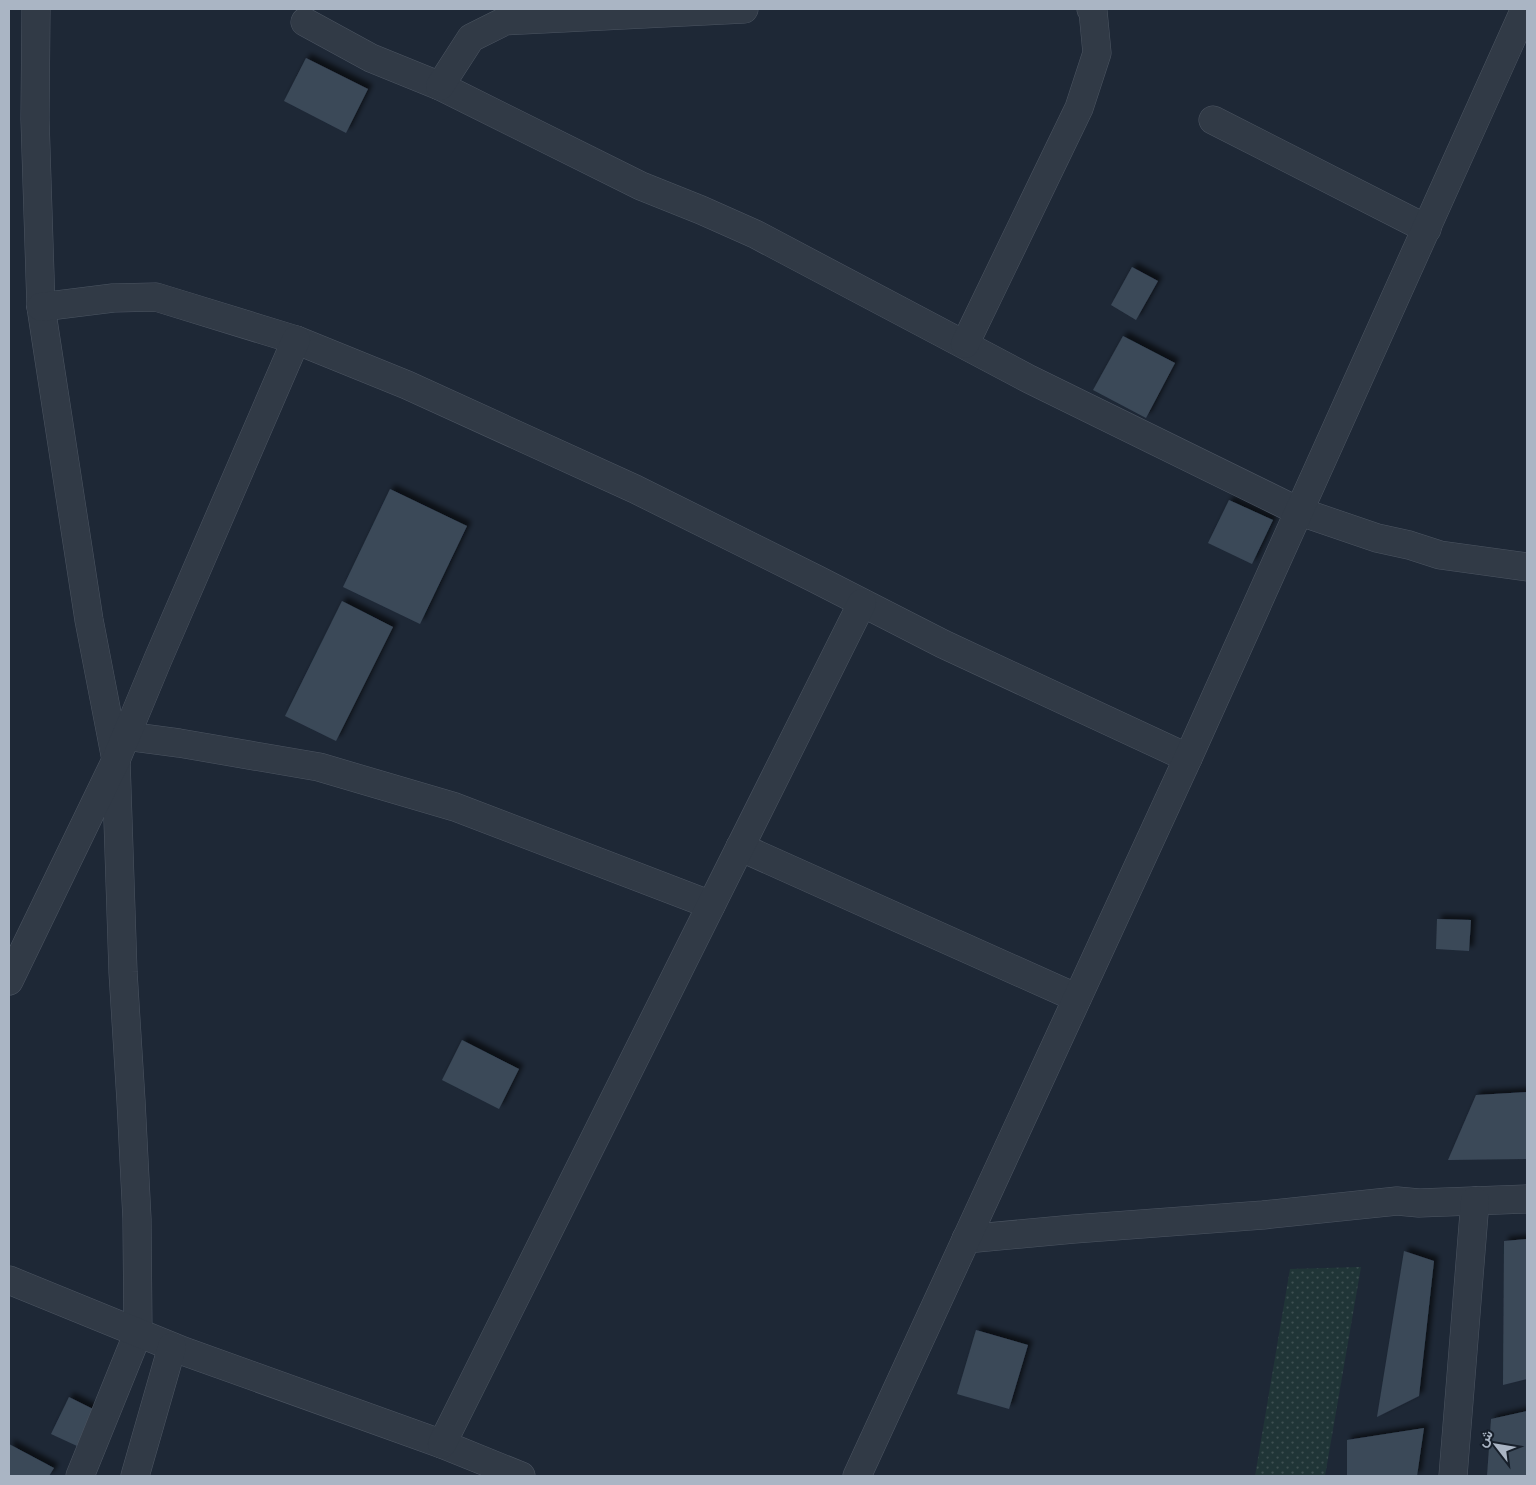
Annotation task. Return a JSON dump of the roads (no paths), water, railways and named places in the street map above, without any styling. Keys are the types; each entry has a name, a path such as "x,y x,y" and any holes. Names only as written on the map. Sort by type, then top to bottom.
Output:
{"street":[{"path":"36,9 35,119 41,307 89,620 121,748 123,972 132,1101 137,1219 138,1333 80,1476"},
{"path":"440,86 471,38 505,21 744,9"},
{"path":"965,344 1078,108 1097,53 1093,11 1091,9"},
{"path":"857,1476 1188,758 1525,9"},
{"path":"304,22 371,58 440,86 641,186 755,234 1029,379 1298,512 1377,538 1409,545 1440,555 1527,567"},
{"path":"1213,120 1427,229"},
{"path":"41,307 113,298 156,297 296,340 407,385 635,489 943,644 1188,758"},
{"path":"9,981 121,748 296,340"},
{"path":"442,1444 862,603"},
{"path":"121,748 179,743 337,772 455,807 712,905"},
{"path":"740,847 1077,998"},
{"path":"966,1239 1264,1215 1379,1202 1527,1199"},
{"path":"1453,1476 1475,1201"},
{"path":"9,1280 172,1347 442,1444 521,1476"},
{"path":"135,1476 172,1347"}]}
